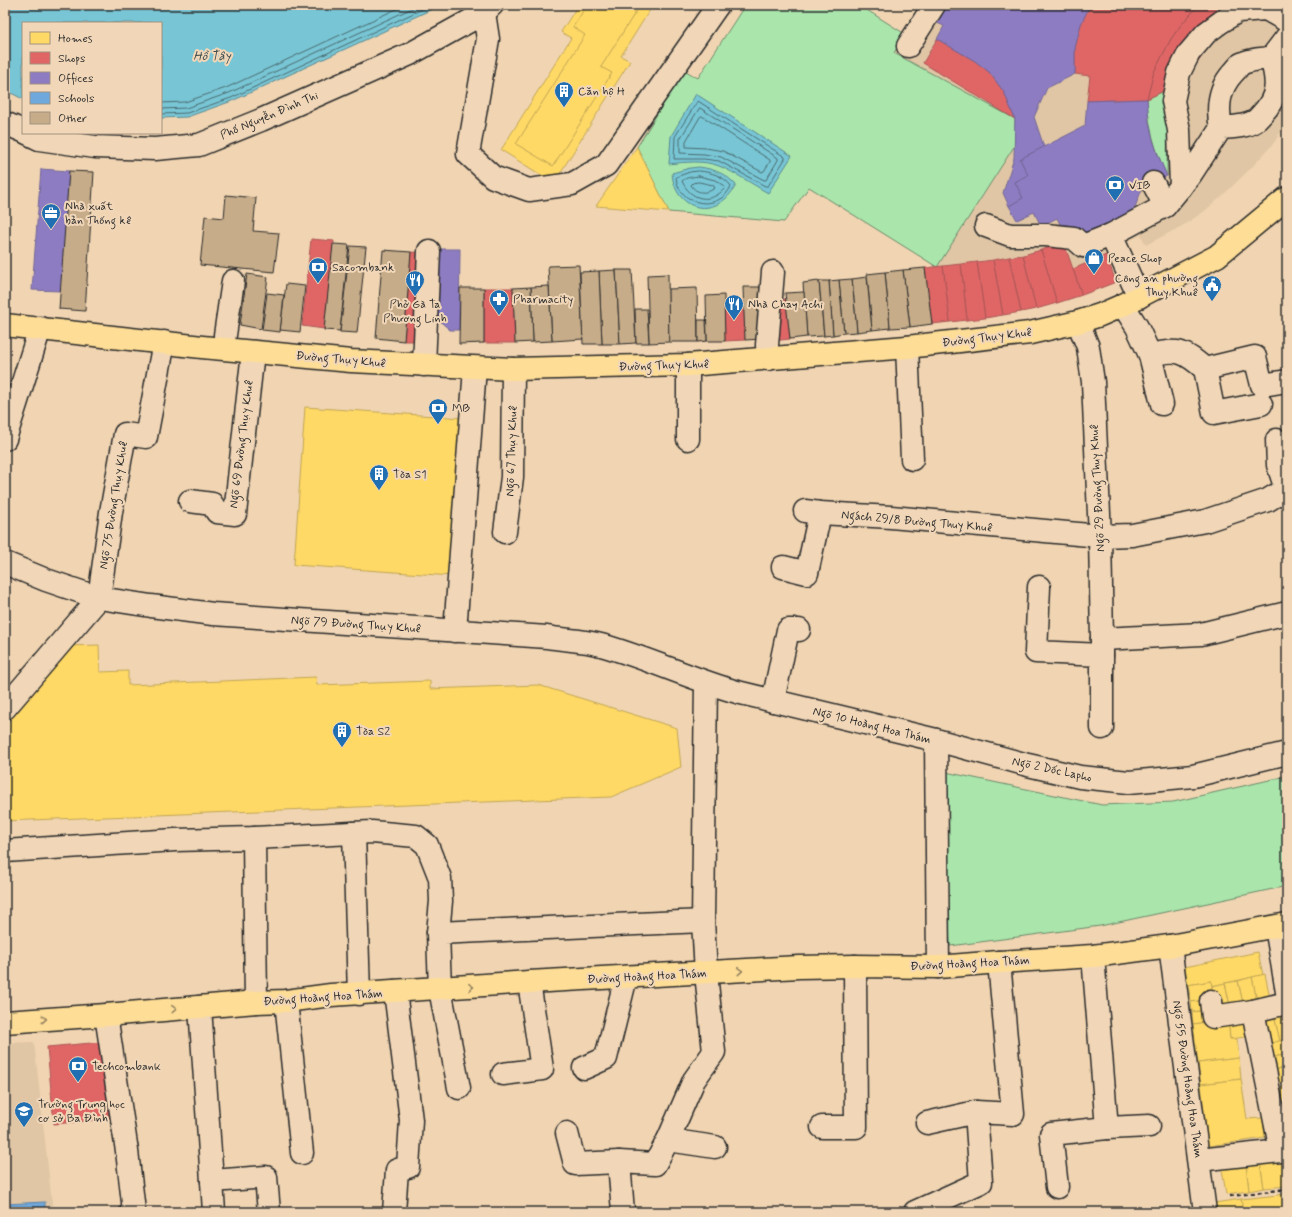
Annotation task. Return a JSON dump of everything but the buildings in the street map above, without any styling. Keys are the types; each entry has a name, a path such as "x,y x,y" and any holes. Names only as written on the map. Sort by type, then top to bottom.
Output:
{"main road":[{"name":"Đường Thụy Khuê","path":"5,325 351,361 513,369 688,365 907,347 1030,333 1078,322 1100,315 1131,301 1217,256 1287,198"},
{"name":"Đường Hoàng Hoa Thám","path":"5,1022 256,1002 286,1001 331,995 530,982 799,968 855,966 938,967 1093,956 1170,946 1282,926"}],"street":[{"path":"488,9 488,39 468,154 493,176 529,190 572,184 606,165 718,5"},
{"path":"908,46 934,5"},
{"name":"Phố Nguyễn Đình Thi","path":"29,134 39,139 95,147 155,149 199,145 261,120 410,54 488,9"},
{"path":"1181,187 1179,130 1173,101 1179,73 1189,53 1206,33 1238,11 1266,9 1287,21"},
{"path":"1221,128 1239,126 1255,121 1268,107 1276,91 1276,74 1287,37"},
{"path":"986,226 1010,235 1046,235 1074,238 1083,246 1111,235 1165,206 1191,174 1221,128 1218,113 1219,97 1227,80 1241,64 1255,59 1279,64"},
{"path":"5,123 22,131"},
{"path":"1153,183 1165,206"},
{"path":"1111,235 1131,301 1137,327 1150,356 1162,404"},
{"path":"424,365 430,251"},
{"path":"768,359 767,346 773,272"},
{"path":"225,334 233,282"},
{"name":"Ngõ 29 Đường Thuỵ Khuê","path":"1078,322 1088,347 1093,382 1100,536 1102,728"},
{"path":"5,439 40,328"},
{"name":"Ngõ 75 Đường Thụy Khuê","path":"99,598 111,512 125,434 146,437 164,342"},
{"path":"907,347 912,459"},
{"path":"1150,356 1167,351 1174,351 1186,355 1205,369 1214,413 1261,404"},
{"name":"Ngõ 69 Đường Thụy Khuê","path":"190,501 212,504 217,512 235,514 253,352"},
{"path":"1205,369 1255,357 1262,385 1287,381"},
{"path":"688,365 688,439"},
{"path":"454,631 475,368"},
{"name":"Ngõ 67 Thụy Khuê","path":"505,532 512,477 513,369"},
{"name":"Ngách 29/8 Đường Thuỵ Khuê","path":"782,567 807,573 812,512 892,517 1100,536 1132,535 1205,521 1268,500 1286,489 1278,466 1277,440"},
{"name":"Ngõ 79 Đường Thụy Khuê","path":"5,563 46,580 99,598 151,606 213,614 547,637 600,644 655,662 706,683"},
{"path":"1039,587 1036,652 1102,647 1201,634 1287,613"},
{"path":"5,708 99,598"},
{"path":"773,701 788,630 799,630"},
{"path":"567,1133 575,1164 619,1162 655,1164 668,1140 694,1080 714,1052 706,973 703,921 706,683"},
{"name":"Ngõ 10 Hoàng Hoa Thám","path":"706,683 773,701 936,740 938,967"},
{"name":"Ngõ 2 Dốc Lapho","path":"936,740 1028,765 1080,777 1129,782 1192,776 1287,753"},
{"path":"5,850 176,840 372,832 416,836 427,845 440,878 441,901 438,933 440,989 459,1088"},
{"path":"354,833 359,994"},
{"path":"254,838 256,1002"},
{"path":"438,933 703,921"},
{"path":"1211,1001 1213,1016 1252,1011 1287,990 1282,926"},
{"name":"Ngõ 55 Đường Hoàng Hoa Thám","path":"1170,946 1205,1205"},
{"path":"1093,956 1107,1128"},
{"path":"927,1123 976,1112 1013,1114 999,962"},
{"path":"822,1127 856,1127 855,966"},
{"path":"584,1068 606,1058 626,977"},
{"path":"503,1074 542,1069 530,982"},
{"path":"394,991 411,1120 408,1167 397,1170 394,1212"},
{"path":"286,1001 302,1153"},
{"path":"200,1007 214,1212"},
{"path":"1199,1160 1281,1151 1252,1011"},
{"path":"106,1015 127,1151 134,1212"},
{"path":"915,1212 981,1182 976,1112"},
{"path":"1057,1187 1051,1134 1107,1128 1149,1126"},
{"path":"668,1140 715,1147"},
{"path":"619,1162 623,1212"},
{"path":"212,1181 266,1176 269,1212"}],"path":[{"path":"1205,1205 1287,1189"}],"shaded area":[{"path":"923,5 1287,5 1287,123 1273,144 1251,168 1202,213 1182,226 1146,245 1141,235 1128,241 1106,255 1116,282 1098,290 1082,295 1063,243 1041,250 1009,257 937,267 894,53"},
{"name":"Trường Trung học cơ sở Ba Đình","path":"34,1042 53,1212 5,1212 5,1043"}],"green space":[{"path":"745,5 859,5 905,34 894,53 1015,119 1015,145 937,267 809,187 784,222 669,212 637,147 684,70 698,78"},
{"path":"1168,89 1167,176 1153,139 1147,99"},
{"path":"941,771 1102,805 1173,802 1287,776 1287,886 1100,926 950,946"}],"water":[{"name":"Hồ Tây","path":"5,5 441,5 232,101 187,117 162,118 162,22 22,22 22,98 5,90"},
{"path":"696,94 792,156 768,193 732,172 713,164 694,162 669,164 671,136"},
{"path":"699,167 720,173 736,185 728,196 719,204 709,207 698,207 689,204 681,197 675,186 672,173"}],"place":[{"name":"Căn hộ H","path":"564,108"},
{"name":"VIB","path":"1115,202"},
{"name":"Nhà xuất bản Thống kê","path":"51,230"},
{"name":"Peace Shop","path":"1094,275"},
{"name":"Sacombank","path":"318,284"},
{"name":"Phở Gà Ta Phương Linh","path":"415,297"},
{"name":"Công an phường Thuỵ Khuê","path":"1212,302"},
{"name":"Pharmacity","path":"499,316"},
{"name":"Nhà Chay Achi","path":"734,321"},
{"name":"MB","path":"438,425"},
{"name":"Tòa S1","path":"379,491"},
{"name":"Tòa S2","path":"342,748"},
{"name":"Techcombank","path":"78,1083"},
{"name":"Trường Trung học cơ sở Ba Đình","path":"24,1128"}]}
